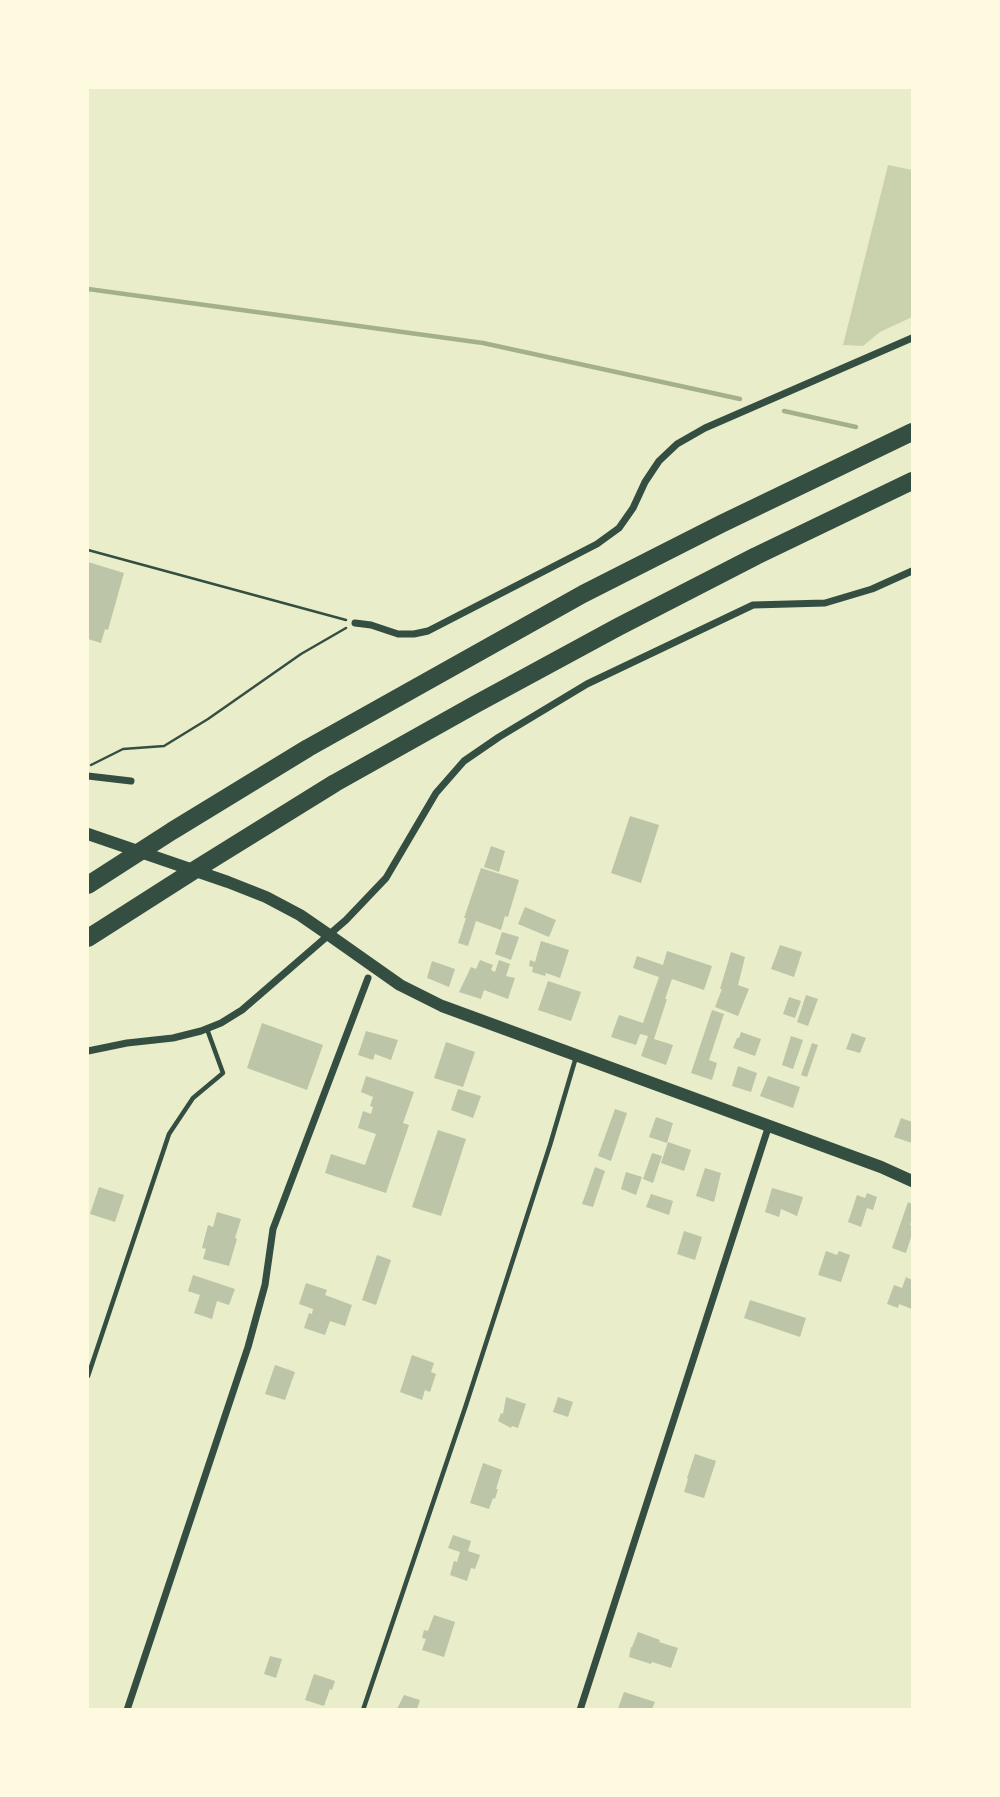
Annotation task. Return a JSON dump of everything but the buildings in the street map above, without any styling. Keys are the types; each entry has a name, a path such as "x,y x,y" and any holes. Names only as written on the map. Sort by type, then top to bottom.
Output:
{"highway":[{"path":"88,885 308,748 583,594 912,432"},
{"path":"88,938 192,870 335,783 476,704 756,556 912,481"}],"street":[{"path":"355,623 398,634 428,631 440,625 597,544 619,528 659,461 677,444 705,428 912,338"},
{"path":"88,1051 173,1038 221,1023 242,1010 346,920 386,878 436,793 464,761 587,684 753,605 825,603 872,589 912,570"},
{"path":"88,776 131,781"},
{"path":"88,834 228,881 265,897 329,934 382,974 442,1006 769,1125 912,1181"},
{"path":"127,1710 248,1347 265,1285 273,1229 368,978"},
{"path":"580,1710 769,1125"}],"lane":[{"path":"88,1376 169,1134 193,1098 223,1073 207,1028"},
{"path":"363,1710 466,1405 576,1056"}],"path":[{"path":"88,550 355,623"},
{"path":"88,767 123,750 164,746 208,719 301,654 355,623"}],"green space":[{"path":"888,165 912,170 912,317 880,332 863,346 843,345"}],"waterway":[{"path":"88,289 483,343 740,399"},
{"path":"784,411 856,427"}]}
